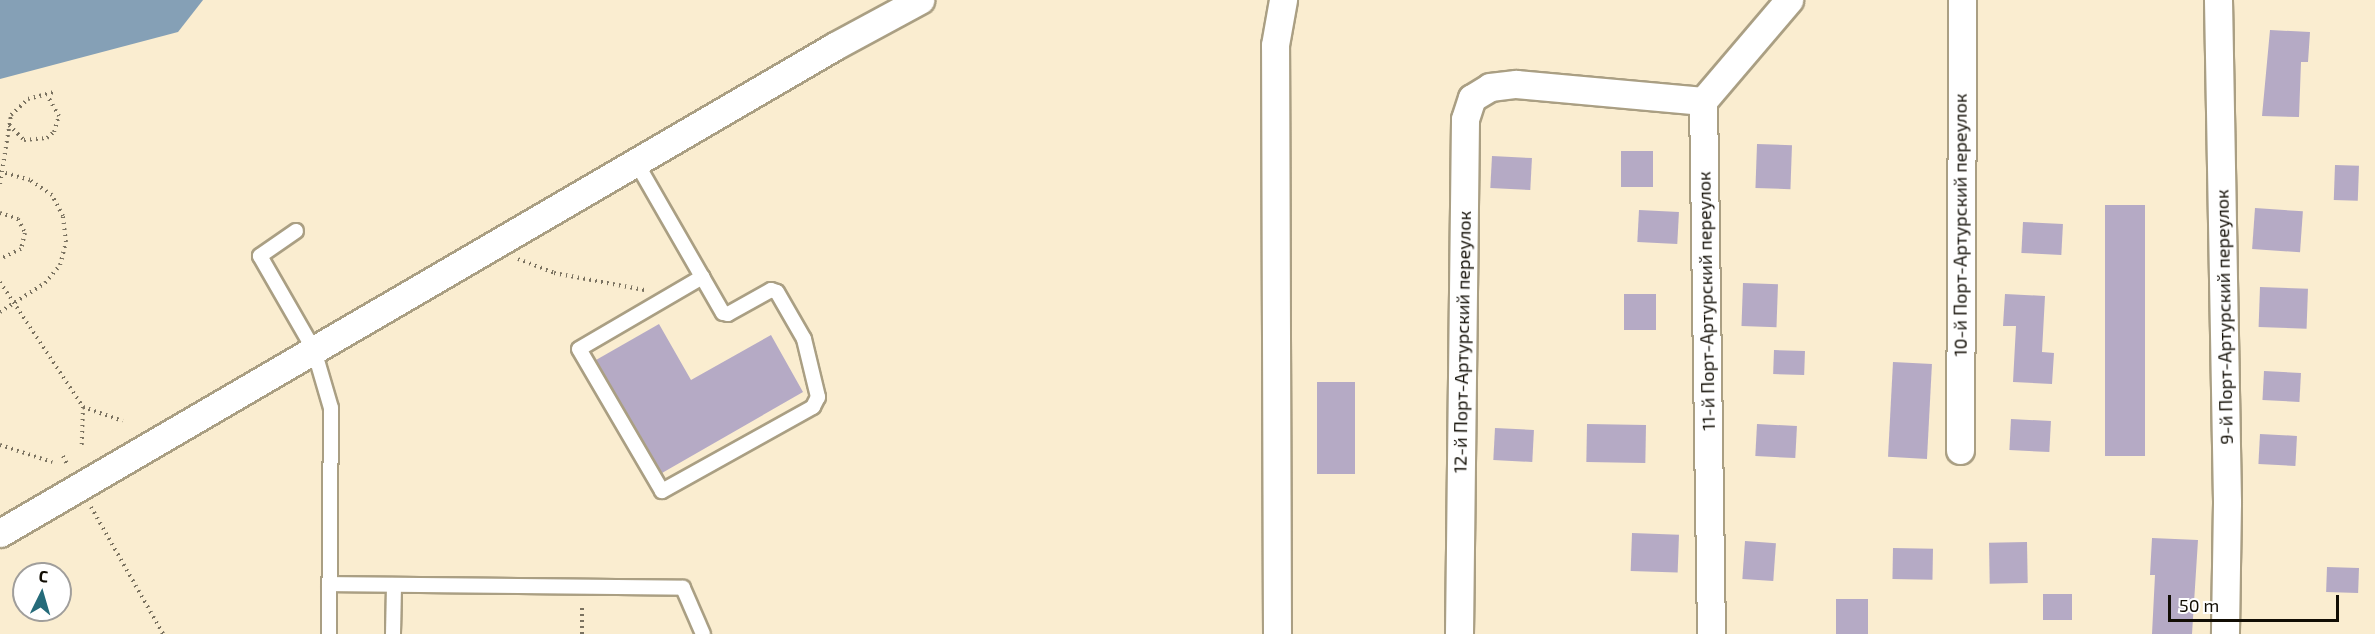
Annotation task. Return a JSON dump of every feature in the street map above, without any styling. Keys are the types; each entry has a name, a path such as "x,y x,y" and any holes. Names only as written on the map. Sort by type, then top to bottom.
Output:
{"street":[{"path":"0,533 636,162 920,0"},
{"path":"1277,634 1275,45 1283,0"},
{"path":"1703,101 1789,0"},
{"name":"10-й Порт-Артурский переулок","path":"1960,450 1962,0"},
{"name":"9-й Порт-Артурский переулок","path":"2218,0 2227,503 2225,634"},
{"name":"12-й Порт-Артурский переулок","path":"1459,634 1465,119 1472,98 1490,87 1516,84 1703,101"},
{"name":"11-й Порт-Артурский переулок","path":"1703,101 1711,634"}],"lane":[{"path":"636,162 726,315 771,290 777,292 804,339 817,403 662,491 579,349 702,277"},
{"path":"296,231 260,256 314,350 331,408 329,634"},
{"path":"329,584 683,588 703,634"},
{"path":"393,634 394,585"}],"path":[{"path":"0,184 8,123 18,106 54,92"},
{"path":"8,123 24,141 47,138 54,132 59,116 46,94"},
{"path":"0,312 45,283 60,265 66,242 63,216 51,195 30,180 2,172"},
{"path":"0,213 18,219 25,233 21,249 0,259"},
{"path":"515,259 554,273 670,296"},
{"path":"0,282 83,407 82,445"},
{"path":"83,407 123,421"},
{"path":"0,445 52,462"},
{"path":"63,456 163,634"},
{"path":"582,587 582,634"}],"water":[{"path":"0,0 203,0 178,32 0,79"}],"building":[{"path":"2270,30 2310,32 2308,62 2301,62 2299,117 2262,116"},
{"path":"1757,144 1792,145 1790,189 1755,188"},
{"path":"1621,151 1653,151 1653,187 1621,187"},
{"path":"1492,156 1532,158 1530,190 1490,188"},
{"path":"2335,165 2359,166 2358,201 2334,200"},
{"path":"2105,205 2145,205 2145,456 2105,456"},
{"path":"2255,208 2303,211 2300,252 2252,249"},
{"path":"1639,210 1679,212 1677,244 1637,242"},
{"path":"2023,222 2063,224 2061,255 2021,253"},
{"path":"1743,283 1778,284 1776,327 1741,326"},
{"path":"2260,287 2308,289 2307,329 2259,327"},
{"path":"1624,294 1656,294 1656,330 1624,330"},
{"path":"2005,294 2045,296 2042,352 2054,353 2052,384 2013,382 2016,326 2003,326"},
{"path":"659,324 691,380 771,335 803,392 662,473 596,360"},
{"path":"1774,350 1805,351 1804,375 1773,374"},
{"path":"1893,362 1932,364 1927,459 1888,457"},
{"path":"2264,371 2301,373 2299,402 2262,400"},
{"path":"1317,382 1355,382 1355,474 1317,474"},
{"path":"2011,419 2051,421 2049,452 2009,450"},
{"path":"1587,424 1646,425 1645,463 1586,462"},
{"path":"1757,424 1797,426 1795,458 1755,456"},
{"path":"1495,428 1534,430 1532,462 1493,460"},
{"path":"2260,434 2297,436 2295,466 2258,464"},
{"path":"1632,533 1679,535 1678,573 1631,571"},
{"path":"2152,538 2198,540 2192,634 2152,634 2155,575 2150,575"},
{"path":"1745,541 1776,543 1773,581 1742,579"},
{"path":"2027,542 2028,583 1990,584 1989,543"},
{"path":"1893,548 1933,549 1932,580 1892,579"},
{"path":"2327,567 2359,568 2358,593 2326,592"},
{"path":"2043,594 2072,594 2072,620 2043,620"},
{"path":"1836,599 1868,599 1868,634 1836,634"}]}
